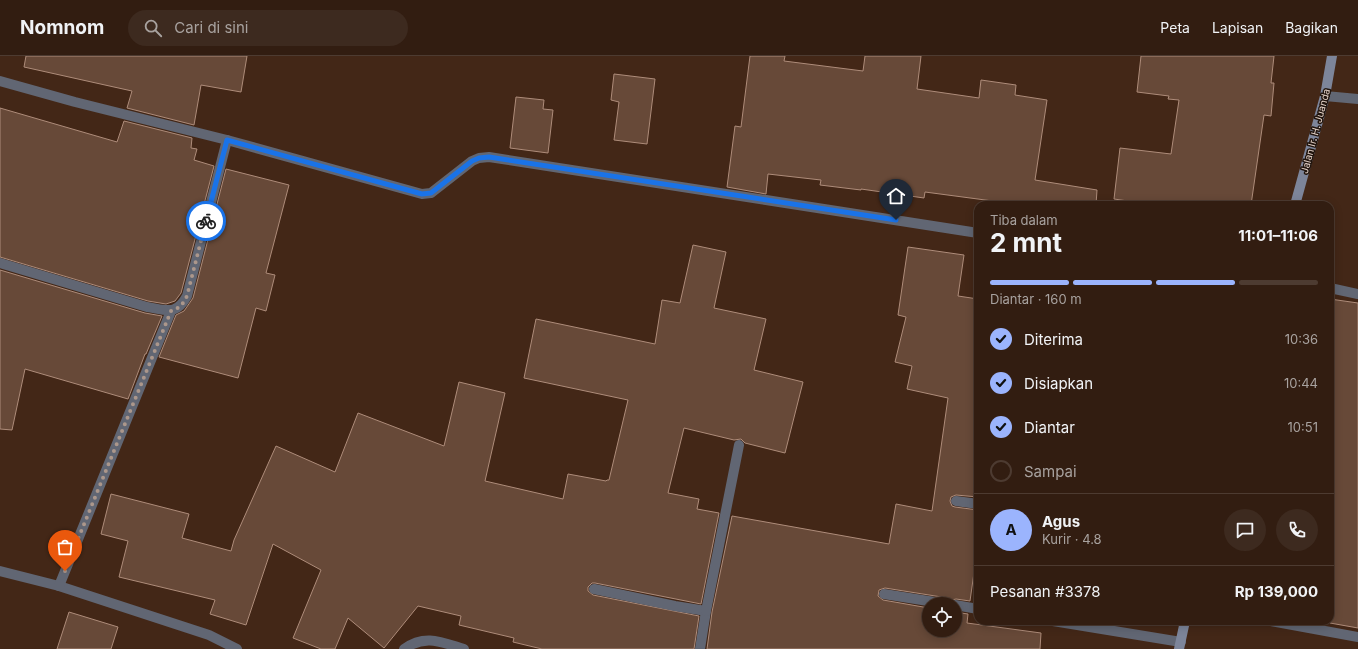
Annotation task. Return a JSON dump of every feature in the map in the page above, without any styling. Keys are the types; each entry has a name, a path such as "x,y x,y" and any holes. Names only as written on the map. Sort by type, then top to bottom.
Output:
{"main road":[{"name":"Jalan Ir. H. Juanda","path":"1296,201 1325,96 1332,56"},
{"path":"1180,645 1183,625"}],"street":[{"path":"0,81 75,102 227,140 422,194 431,193 472,161 479,158 489,157 974,232"},
{"path":"1325,96 1358,99"},
{"path":"0,263 147,307 171,311 178,309 183,304 187,296 227,140"},
{"path":"1334,289 1358,294"},
{"path":"59,586 171,311"},
{"path":"700,649 706,611 739,445"},
{"path":"956,501 974,503"},
{"path":"0,571 59,586 209,635 237,649"},
{"path":"594,589 706,611"},
{"path":"884,594 922,600"},
{"path":"962,606 974,608"},
{"path":"1074,625 1180,645"},
{"path":"1307,625 1358,637"},
{"path":"404,649 410,644 422,640 438,641 464,649"}],"building":[{"path":"26,56 247,56 241,92 201,85 194,125 127,108 132,91 24,67"},
{"path":"750,56 785,56 784,61 863,71 865,56 921,56 917,89 979,98 981,80 1016,85 1015,95 1047,100 1035,180 1097,190 1096,201 993,201 925,192 924,198 820,185 821,180 768,174 766,194 727,187 735,126 741,127"},
{"path":"1141,56 1274,56 1271,83 1274,83 1271,116 1264,115 1252,201 1128,201 1114,199 1120,148 1171,154 1179,100 1168,99 1169,96 1137,92"},
{"path":"614,74 655,79 647,144 614,140 619,102 611,100"},
{"path":"516,97 544,100 543,109 553,110 548,153 510,148"},
{"path":"0,108 117,142 124,121 192,138 191,148 197,149 194,160 214,166 181,293 175,301 166,304 148,301 0,257"},
{"path":"226,169 289,185 266,273 275,275 266,311 256,308 238,378 159,357 176,315 184,311 193,298"},
{"path":"693,245 726,252 714,308 766,319 754,370 803,382 785,453 745,443 741,439 734,440 684,428 668,493 699,499 697,509 719,513 701,604 595,583 592,583 588,587 588,591 593,595 699,616 694,649 542,649 513,642 514,638 459,625 461,616 418,606 384,648 348,618 335,649 321,649 293,638 321,570 273,544 246,625 210,614 215,600 119,577 128,541 101,534 111,494 189,514 182,538 231,551 234,540 276,446 335,472 358,413 444,446 459,382 505,393 485,481 563,499 568,474 606,481 609,480 628,400 524,378 536,319 655,344 662,300 680,303"},
{"path":"908,247 964,255 958,296 974,298 974,497 956,495 951,497 950,501 952,506 974,509 974,572 970,601 962,600 962,597 942,597 885,588 879,590 878,596 883,600 922,607 922,637 962,637 962,613 968,614 967,623 974,625 1041,633 1040,649 707,649 712,612 732,516 889,544 896,504 932,511 948,398 907,389 912,366 895,362 906,317 898,315"},
{"path":"0,270 145,313 162,316 145,354 128,399 25,369 12,430 0,429"},
{"path":"1334,300 1358,303 1358,628 1334,624"},
{"path":"69,612 118,627 111,649 57,649"}],"way so far":[{"path":"65,571 171,311 178,309 183,304 187,296 206,221"}],"route":[{"path":"206,221 227,140 422,194 431,193 472,161 479,158 489,157 896,220"}]}
